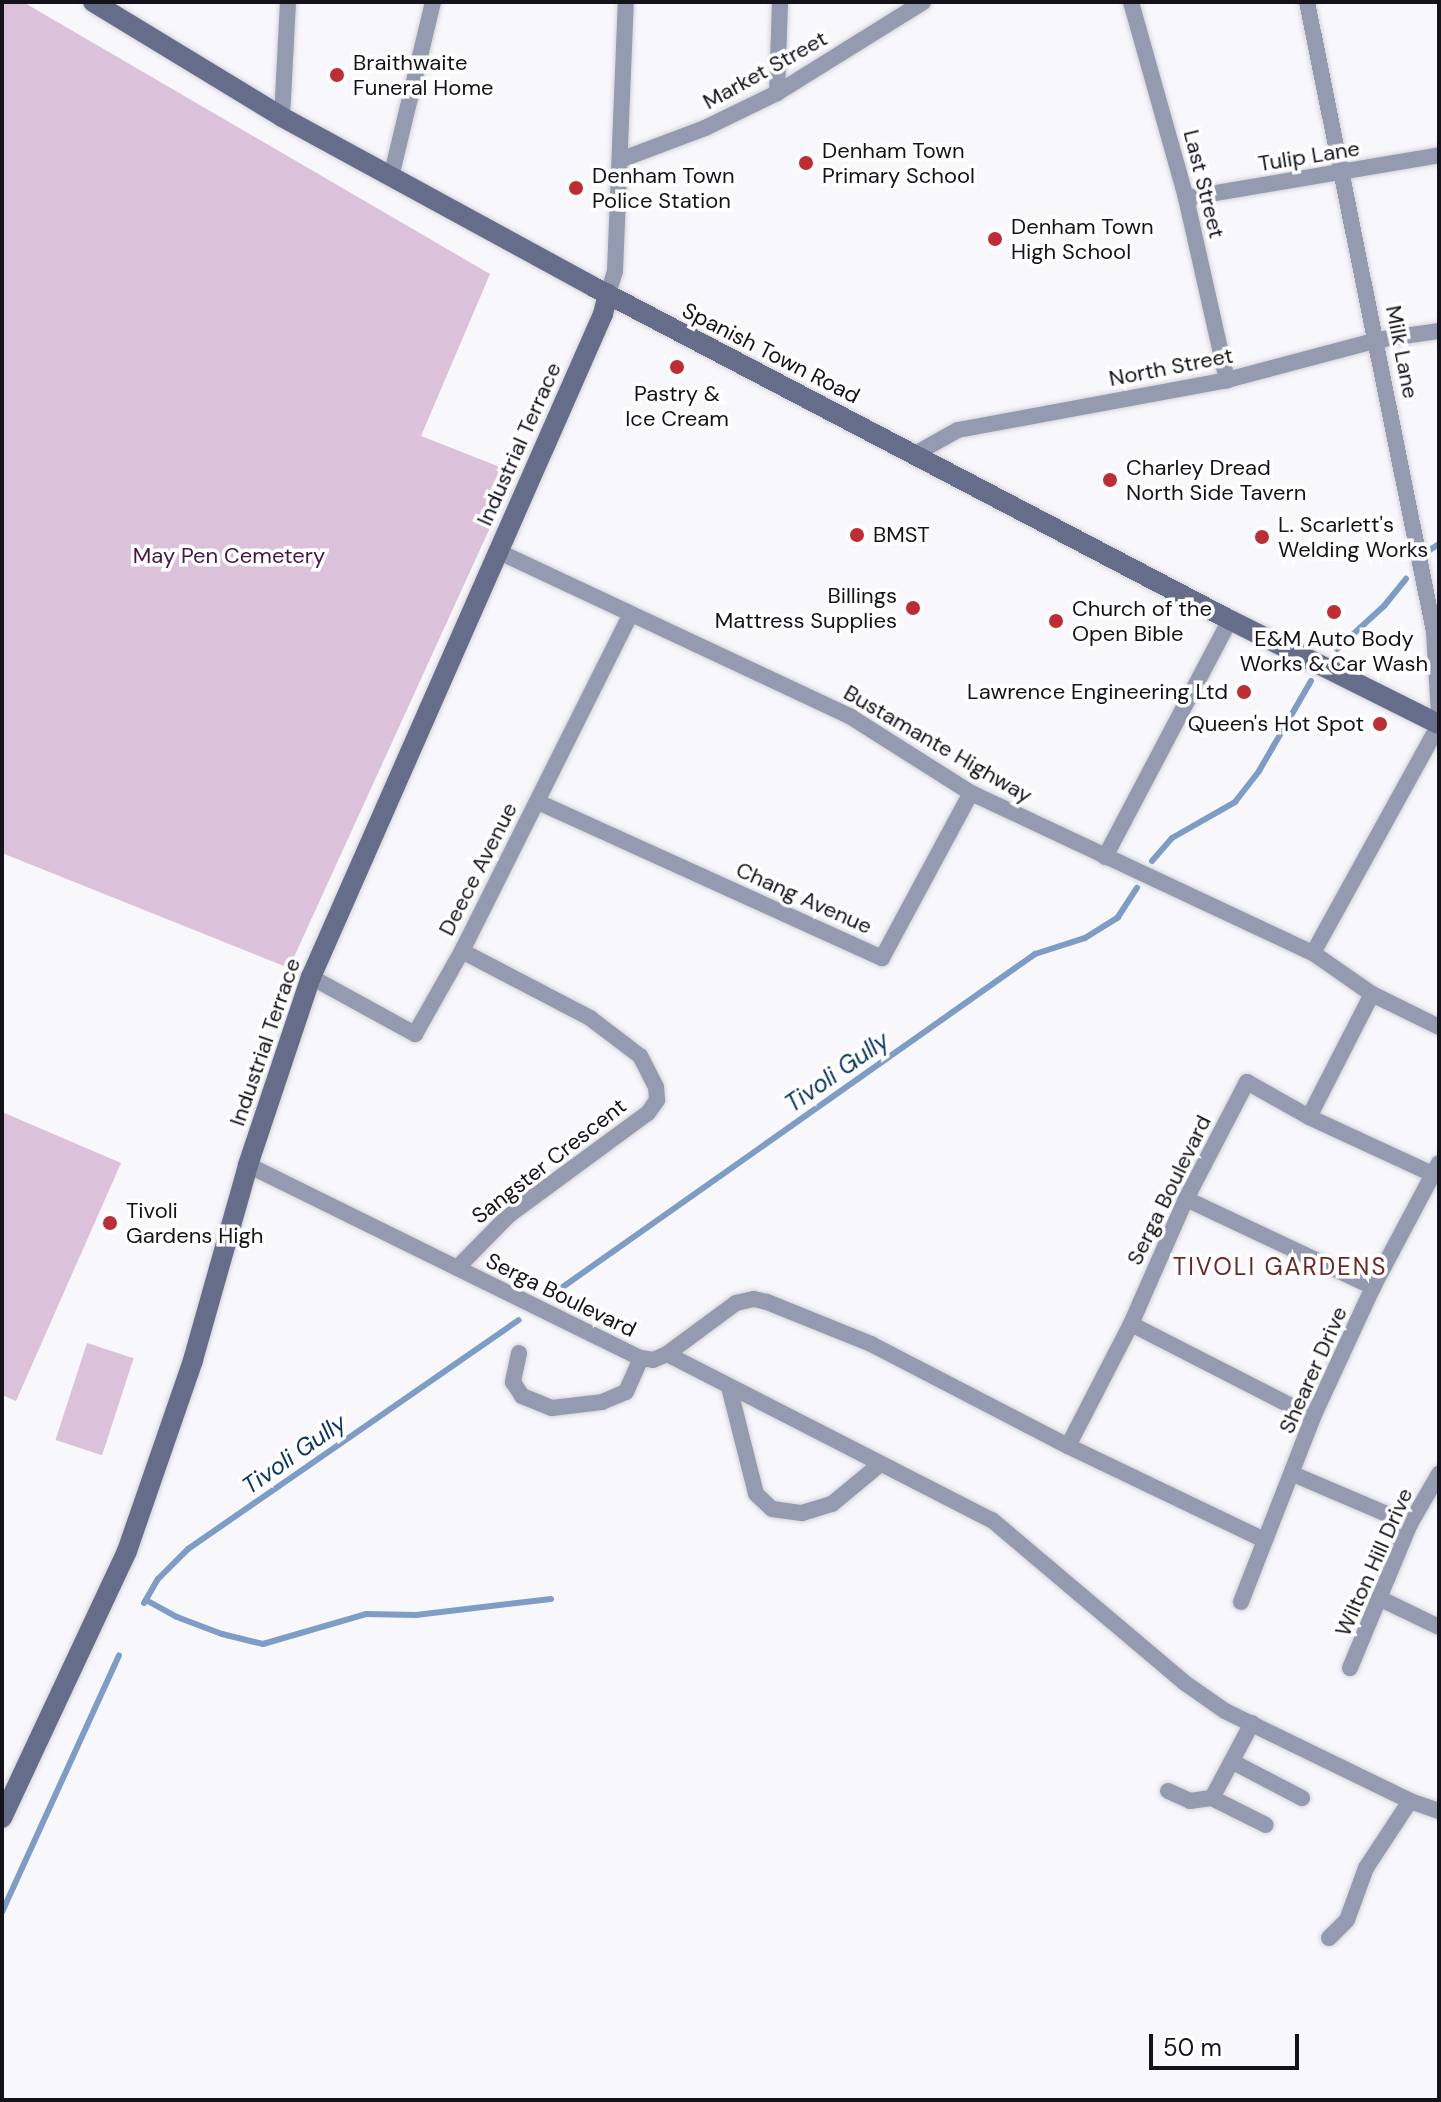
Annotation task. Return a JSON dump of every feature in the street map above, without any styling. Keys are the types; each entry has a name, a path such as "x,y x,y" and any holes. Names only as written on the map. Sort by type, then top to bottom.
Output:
{"street":[{"name":"Spanish Town Road","path":"93,2 282,117 608,294 1230,620 1439,724"},
{"path":"282,117 288,2"},
{"path":"391,177 433,2"},
{"path":"608,294 615,271 626,2"},
{"path":"777,93 780,2"},
{"name":"Last Street","path":"1131,2 1186,198 1227,380"},
{"name":"Milk Lane","path":"1307,2 1434,632 1439,713"},
{"name":"Market Street","path":"620,160 705,128 777,93 921,3"},
{"name":"Tulip Lane","path":"1186,198 1439,155"},
{"name":"Industrial Terrace","path":"2,1818 127,1551 193,1360 248,1165 311,977 603,314 608,294"},
{"name":"North Street","path":"915,454 958,430 1227,380 1377,340 1439,331"},
{"name":"Bustamante Highway","path":"497,551 851,717 971,793 1313,953 1372,994 1439,1027"},
{"name":"Deece Avenue","path":"311,977 415,1034 462,951 630,616"},
{"path":"1105,857 1230,620"},
{"path":"1313,953 1439,724"},
{"name":"Chang Avenue","path":"538,802 882,958 971,793"},
{"name":"Sangster Crescent","path":"457,1268 509,1215 648,1113 657,1100 656,1087 640,1056 590,1018 462,951"},
{"path":"1372,994 1309,1117 1437,1171"},
{"name":"Serga Boulevard","path":"1068,1446 1131,1324 1186,1199 1247,1082 1309,1117"},
{"name":"Serga Boulevard","path":"248,1165 641,1358 653,1360 667,1354 736,1303 754,1299 871,1344 1068,1446 1264,1540"},
{"name":"Shearer Drive","path":"1241,1602 1313,1417 1373,1287 1437,1171"},
{"path":"1186,1199 1373,1287"},
{"path":"1131,1324 1313,1417"},
{"path":"519,1353 513,1382 522,1396 552,1408 602,1402 626,1392 641,1358"},
{"path":"667,1354 879,1465 992,1520 1185,1683 1225,1711 1410,1801 1439,1811"},
{"path":"729,1387 756,1494 772,1509 802,1513 832,1504 879,1465"},
{"path":"1293,1474 1410,1524"},
{"name":"Wilton Hill Drive","path":"1350,1668 1410,1524 1438,1480"},
{"path":"1381,1599 1439,1627"},
{"path":"1212,1798 1252,1723"},
{"path":"1233,1762 1302,1798"},
{"path":"1168,1791 1190,1801 1212,1798 1266,1825"},
{"path":"1329,1938 1347,1920 1366,1868 1410,1801"}],"green space":[{"name":"May Pen Cemetery","path":"2,2 23,2 490,274 421,436 515,473 289,968 2,853"},
{"path":"2,1112 121,1163 16,1401 2,1395"},
{"path":"87,1343 134,1358 102,1455 55,1440"}],"waterway":[{"name":"Tivoli Gully","path":"1428,551 1439,544"},
{"name":"Tivoli Gully","path":"1337,649 1384,606 1406,579"},
{"name":"Tivoli Gully","path":"1152,861 1172,838 1235,802 1259,771 1311,681"},
{"name":"Tivoli Gully","path":"557,1291 1035,954 1085,938 1118,917 1137,888"},
{"name":"Tivoli Gully","path":"144,1603 158,1579 188,1549 519,1320"},
{"path":"146,1600 177,1617 222,1634 263,1644 366,1614 416,1615 551,1599"},
{"name":"Tivoli Gully","path":"2,1912 119,1655"}],"place":[{"name":"Braithwaite Funeral Home","path":"337,75"},
{"name":"Denham Town Primary School","path":"806,163"},
{"name":"Denham Town Police Station","path":"576,188"},
{"name":"Denham Town High School","path":"995,239"},
{"name":"Pastry & Ice Cream","path":"677,367"},
{"name":"Charley Dread North Side Tavern","path":"1110,480"},
{"name":"BMST","path":"857,535"},
{"name":"L. Scarlett's Welding Works","path":"1262,537"},
{"name":"Billings Mattress Supplies","path":"913,608"},
{"name":"E&M Auto Body Works & Car Wash","path":"1334,612"},
{"name":"Church of the Open Bible","path":"1056,621"},
{"name":"Lawrence Engineering Ltd","path":"1244,692"},
{"name":"Queen's Hot Spot","path":"1380,724"},
{"name":"Tivoli Gardens High","path":"110,1223"}],"district":[{"name":"TIVOLI GARDENS","path":"1280,1267"}]}
